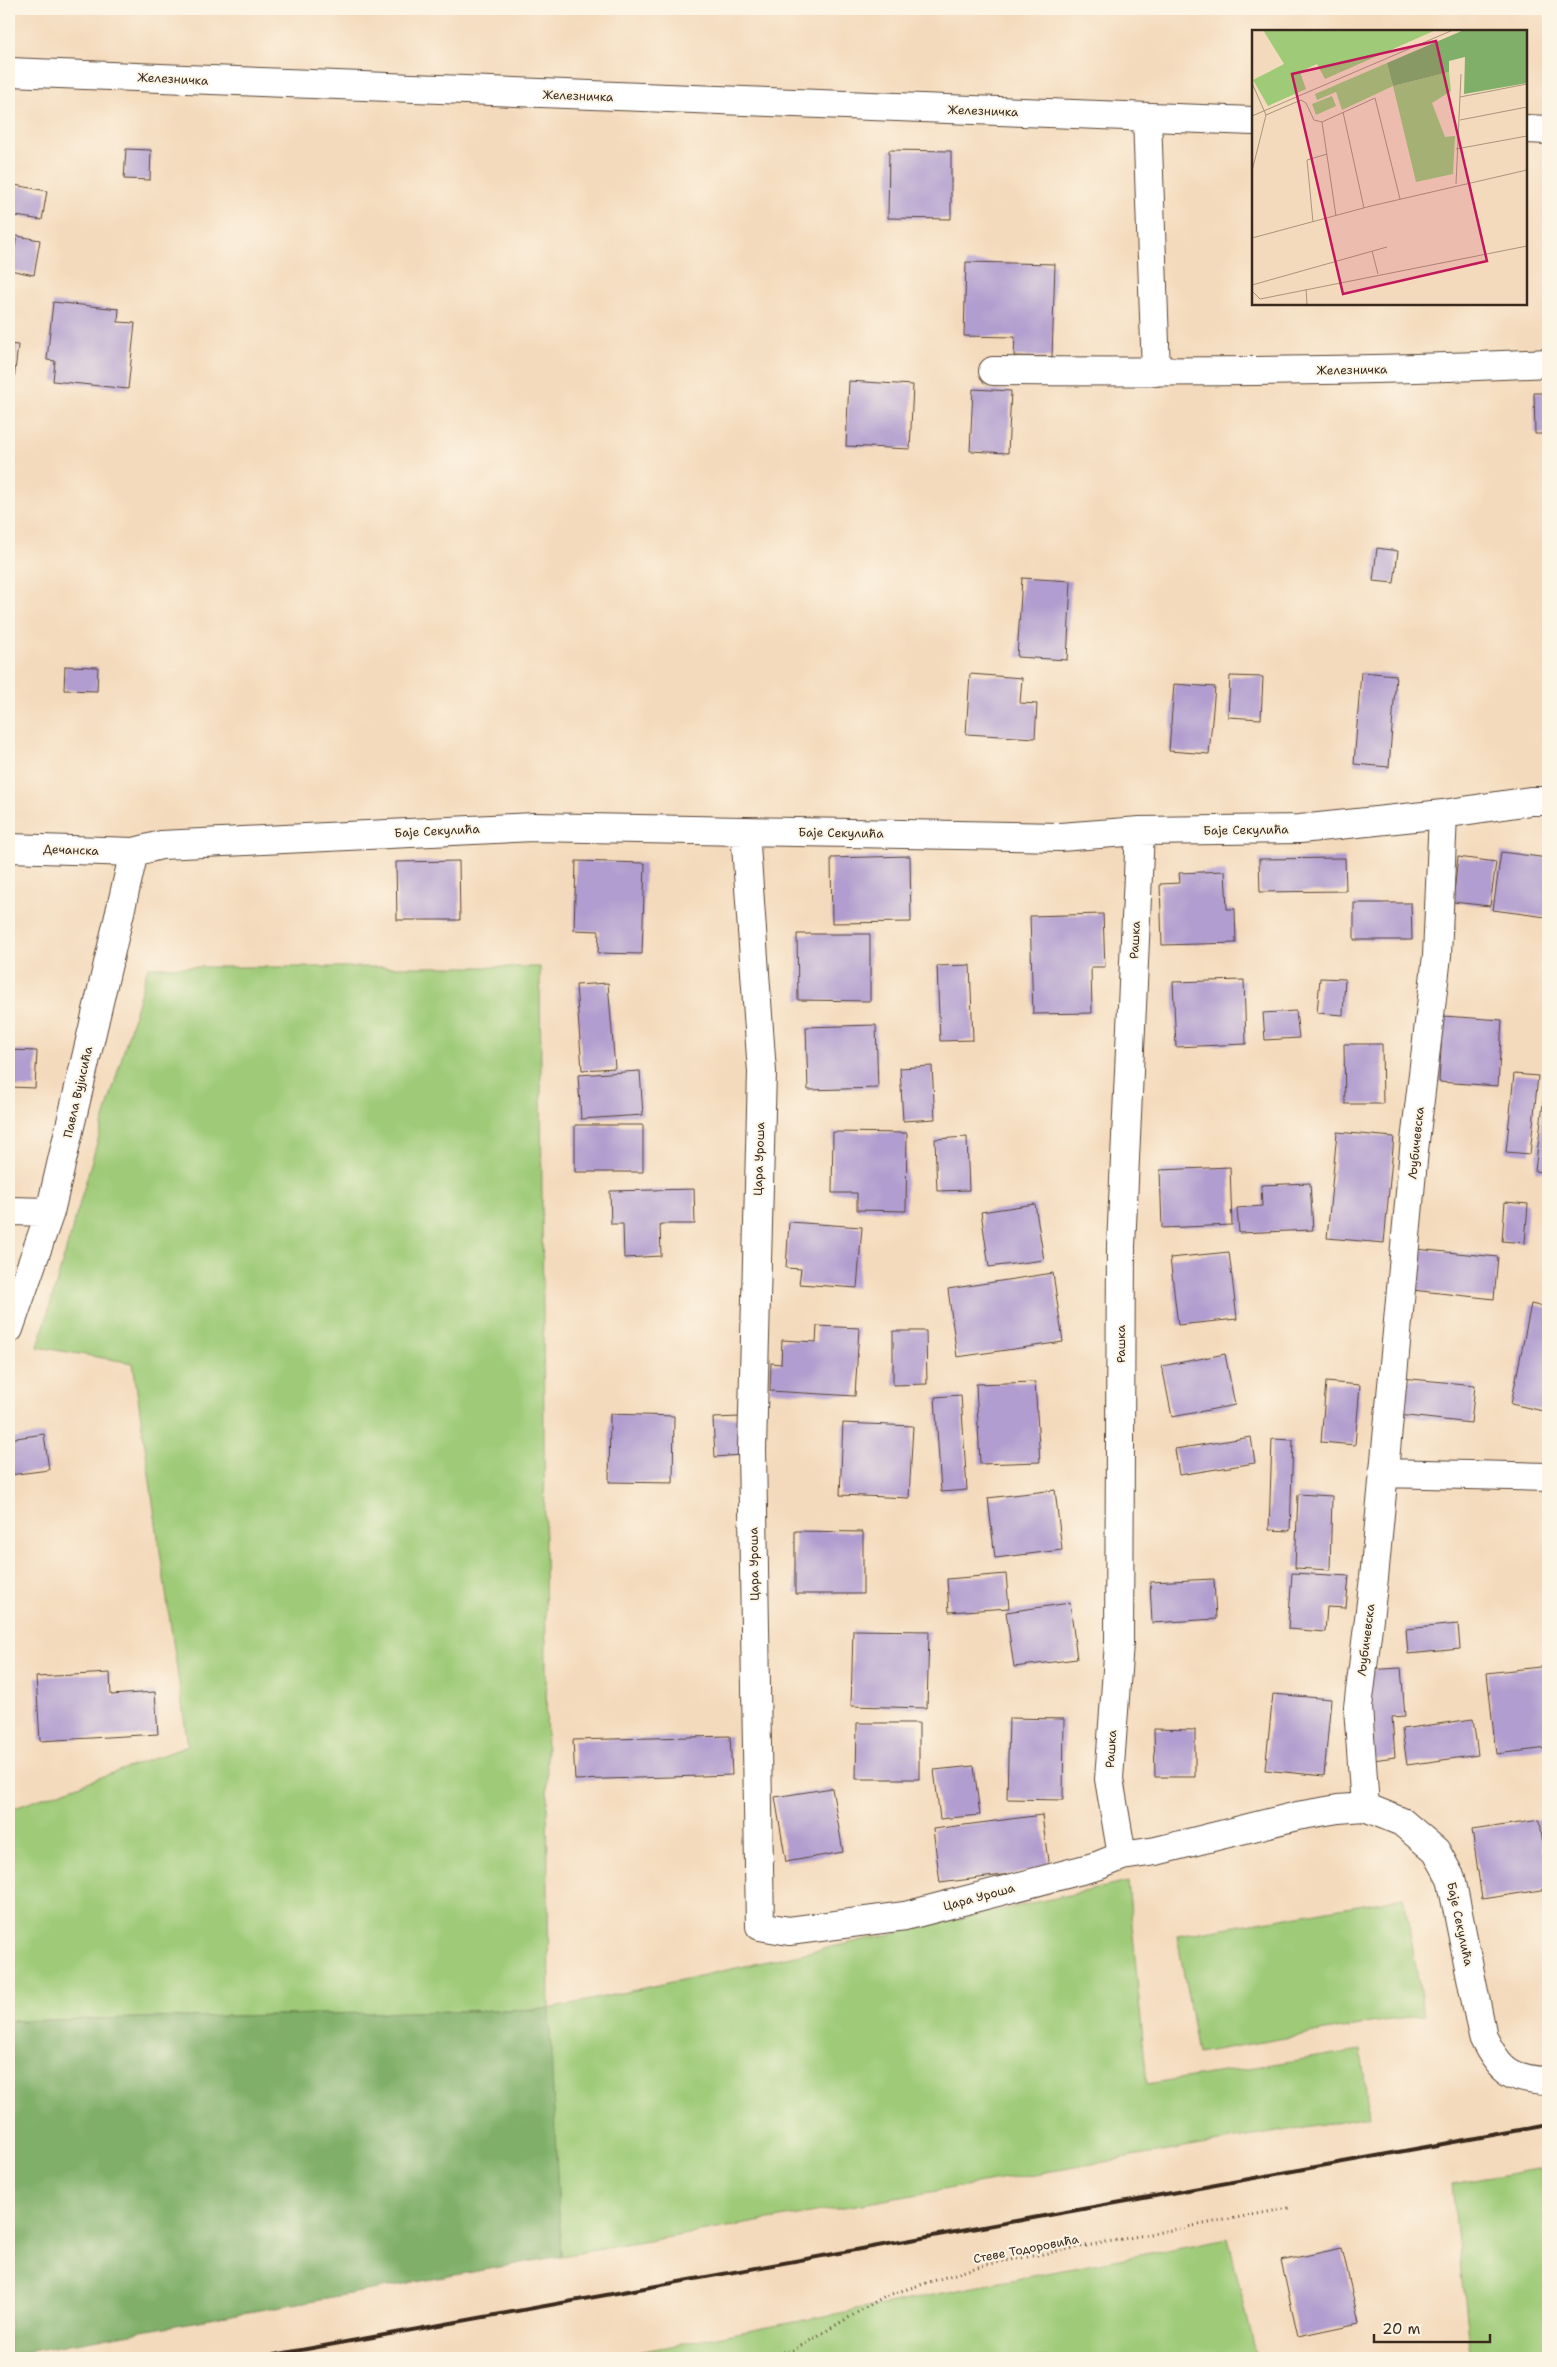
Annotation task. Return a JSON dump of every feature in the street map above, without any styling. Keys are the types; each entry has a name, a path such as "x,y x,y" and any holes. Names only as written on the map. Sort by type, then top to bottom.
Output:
{"street":[{"name":"Железничка","path":"9,72 1252,121"},
{"path":"1148,117 1156,372"},
{"path":"1527,129 1548,130"},
{"name":"Железничка","path":"993,371 1156,372 1435,369 1548,363"},
{"name":"Баје Секулића","path":"134,852 160,845 534,826 1060,836 1140,831 1300,829 1443,814 1530,801 1548,801"},
{"name":"Љубичевска","path":"1365,1807 1358,1707 1414,1150 1437,956 1443,814"},
{"name":"Цара Уроша","path":"745,831 762,1072 752,1450 760,1926 789,1931 905,1916 1097,1866 1122,1856"},
{"name":"Рашка","path":"1122,1856 1109,1779 1119,1644 1122,1246 1140,831"},
{"name":"Дечанска","path":"9,848 134,852"},
{"name":"Павла Вујисића","path":"9,1329 50,1212 134,852"},
{"path":"9,1212 50,1212"},
{"path":"1383,1473 1548,1477"},
{"name":"Баје Секулића","path":"1122,1856 1156,1851 1297,1816 1338,1809 1365,1807 1402,1822 1436,1851 1451,1878 1483,2037 1494,2060 1508,2072 1529,2080 1548,2081"}],"path":[{"name":"Стеве Тодоровића","path":"753,2358 794,2350 885,2296 984,2265 1290,2208"}],"green space":[{"path":"148,967 540,967 549,2009 1128,1882 1147,2084 1361,2050 1369,2116 561,2256 548,2009 9,2021 9,1810 188,1746 133,1363 38,1347"},
{"path":"1404,1897 1424,2014 1198,2053 1177,1936"},
{"path":"549,2009 561,2256 9,2355 9,2021"},
{"path":"1548,2167 1548,2358 1470,2358 1452,2184"},
{"path":"1228,2238 1257,2358 608,2358"}],"building":[{"path":"126,149 151,150 150,180 124,179"},
{"path":"889,150 951,151 951,219 888,218"},
{"path":"9,184 47,191 42,220 9,215"},
{"path":"17,236 40,240 34,275 10,270"},
{"path":"966,262 1055,264 1052,357 1014,356 1015,337 964,336"},
{"path":"53,302 119,309 118,322 135,323 128,389 53,381 55,361 47,360"},
{"path":"9,344 18,345 10,414 9,413"},
{"path":"849,381 913,385 910,449 846,446"},
{"path":"973,389 1011,391 1008,453 970,451"},
{"path":"1534,393 1548,393 1548,434 1535,434"},
{"path":"9,528 12,528 10,550 9,550"},
{"path":"1377,548 1398,551 1394,583 1373,581"},
{"path":"1022,578 1071,581 1067,660 1017,657"},
{"path":"65,666 98,667 97,691 64,690"},
{"path":"1361,672 1396,675 1389,767 1354,764"},
{"path":"970,674 1022,678 1020,703 1037,704 1035,738 966,734"},
{"path":"1230,676 1263,677 1261,719 1228,717"},
{"path":"1174,684 1215,687 1209,754 1169,751"},
{"path":"1501,852 1548,858 1546,917 1493,910"},
{"path":"910,856 911,922 832,923 831,858"},
{"path":"1458,857 1496,862 1490,906 1453,902"},
{"path":"1345,858 1346,891 1260,892 1259,859"},
{"path":"459,861 460,920 397,920 396,862"},
{"path":"576,861 645,863 642,954 598,953 599,931 574,930"},
{"path":"1225,871 1227,909 1235,909 1236,943 1162,945 1160,884 1180,883 1179,873"},
{"path":"1354,903 1411,903 1412,940 1354,940"},
{"path":"1103,914 1105,967 1091,967 1092,1013 1033,1014 1030,916"},
{"path":"797,934 870,934 870,1001 798,1000"},
{"path":"970,965 973,1040 940,1041 937,966"},
{"path":"1320,978 1345,979 1343,1015 1317,1013"},
{"path":"1244,980 1246,1044 1176,1047 1173,982"},
{"path":"608,983 615,1068 582,1070 576,985"},
{"path":"1296,1011 1299,1038 1265,1040 1263,1013"},
{"path":"1443,1016 1502,1020 1498,1086 1439,1082"},
{"path":"876,1025 878,1088 808,1090 806,1027"},
{"path":"1344,1044 1382,1044 1383,1104 1345,1104"},
{"path":"9,1050 37,1051 35,1088 9,1087"},
{"path":"932,1066 935,1119 903,1121 900,1068"},
{"path":"640,1071 643,1115 581,1119 578,1075"},
{"path":"1514,1074 1538,1076 1530,1154 1506,1152"},
{"path":"1546,1078 1548,1078 1548,1173 1535,1171"},
{"path":"575,1125 643,1125 643,1172 575,1172"},
{"path":"833,1132 907,1133 906,1211 857,1210 857,1193 832,1193"},
{"path":"1337,1132 1394,1137 1384,1243 1327,1238"},
{"path":"967,1137 969,1190 937,1191 935,1139"},
{"path":"1230,1167 1232,1225 1162,1228 1160,1170"},
{"path":"1310,1183 1313,1230 1239,1233 1237,1208 1262,1206 1261,1185"},
{"path":"694,1189 695,1224 660,1224 661,1256 624,1258 623,1224 611,1224 610,1191"},
{"path":"1505,1202 1528,1204 1525,1243 1502,1241"},
{"path":"1035,1204 1044,1260 989,1267 981,1212"},
{"path":"789,1222 862,1227 857,1288 799,1284 801,1269 786,1268"},
{"path":"1416,1249 1498,1257 1494,1299 1412,1290"},
{"path":"1229,1252 1237,1319 1178,1325 1170,1258"},
{"path":"1053,1273 1063,1342 957,1357 948,1289"},
{"path":"1531,1304 1548,1308 1548,1412 1511,1404"},
{"path":"817,1326 859,1328 855,1396 770,1391 771,1363 781,1364 782,1340 816,1342"},
{"path":"893,1331 926,1331 927,1384 893,1385"},
{"path":"1225,1354 1235,1405 1172,1417 1162,1366"},
{"path":"1401,1378 1475,1385 1471,1423 1398,1415"},
{"path":"1035,1382 1040,1462 980,1464 976,1384"},
{"path":"1326,1382 1360,1385 1355,1445 1321,1442"},
{"path":"961,1395 967,1490 941,1492 935,1397"},
{"path":"610,1414 674,1416 673,1483 609,1482"},
{"path":"740,1417 741,1455 715,1457 713,1418"},
{"path":"843,1423 913,1426 909,1498 840,1495"},
{"path":"44,1434 49,1470 9,1475 9,1439"},
{"path":"1251,1437 1255,1463 1179,1475 1175,1449"},
{"path":"1272,1439 1293,1440 1290,1531 1269,1530"},
{"path":"1055,1490 1062,1550 995,1558 988,1498"},
{"path":"1298,1494 1332,1496 1330,1570 1295,1568"},
{"path":"795,1531 863,1532 863,1594 795,1594"},
{"path":"1292,1573 1349,1576 1346,1608 1327,1607 1325,1632 1288,1629"},
{"path":"1006,1574 1009,1608 949,1612 947,1579"},
{"path":"1214,1579 1216,1619 1152,1623 1150,1582"},
{"path":"1070,1603 1077,1659 1014,1667 1006,1612"},
{"path":"1458,1624 1460,1649 1408,1654 1406,1629"},
{"path":"853,1630 929,1631 927,1708 851,1706"},
{"path":"1548,1666 1548,1748 1496,1754 1487,1673"},
{"path":"1401,1668 1405,1716 1392,1717 1395,1757 1373,1760 1366,1670"},
{"path":"110,1673 111,1695 155,1692 158,1734 40,1741 36,1677"},
{"path":"1273,1694 1331,1699 1324,1776 1265,1770"},
{"path":"1009,1718 1064,1719 1063,1800 1007,1799"},
{"path":"1473,1719 1478,1755 1407,1765 1402,1729"},
{"path":"857,1723 919,1723 919,1779 856,1779"},
{"path":"1154,1729 1195,1730 1195,1777 1155,1777"},
{"path":"730,1736 732,1775 575,1780 573,1740"},
{"path":"974,1766 980,1815 940,1819 934,1770"},
{"path":"832,1788 843,1852 786,1862 775,1797"},
{"path":"1042,1815 1049,1869 940,1883 933,1829"},
{"path":"1540,1820 1548,1889 1482,1899 1472,1830"},
{"path":"1342,2248 1359,2323 1298,2336 1281,2261"}],"railway":[{"path":"257,2358 1548,2125"}]}
